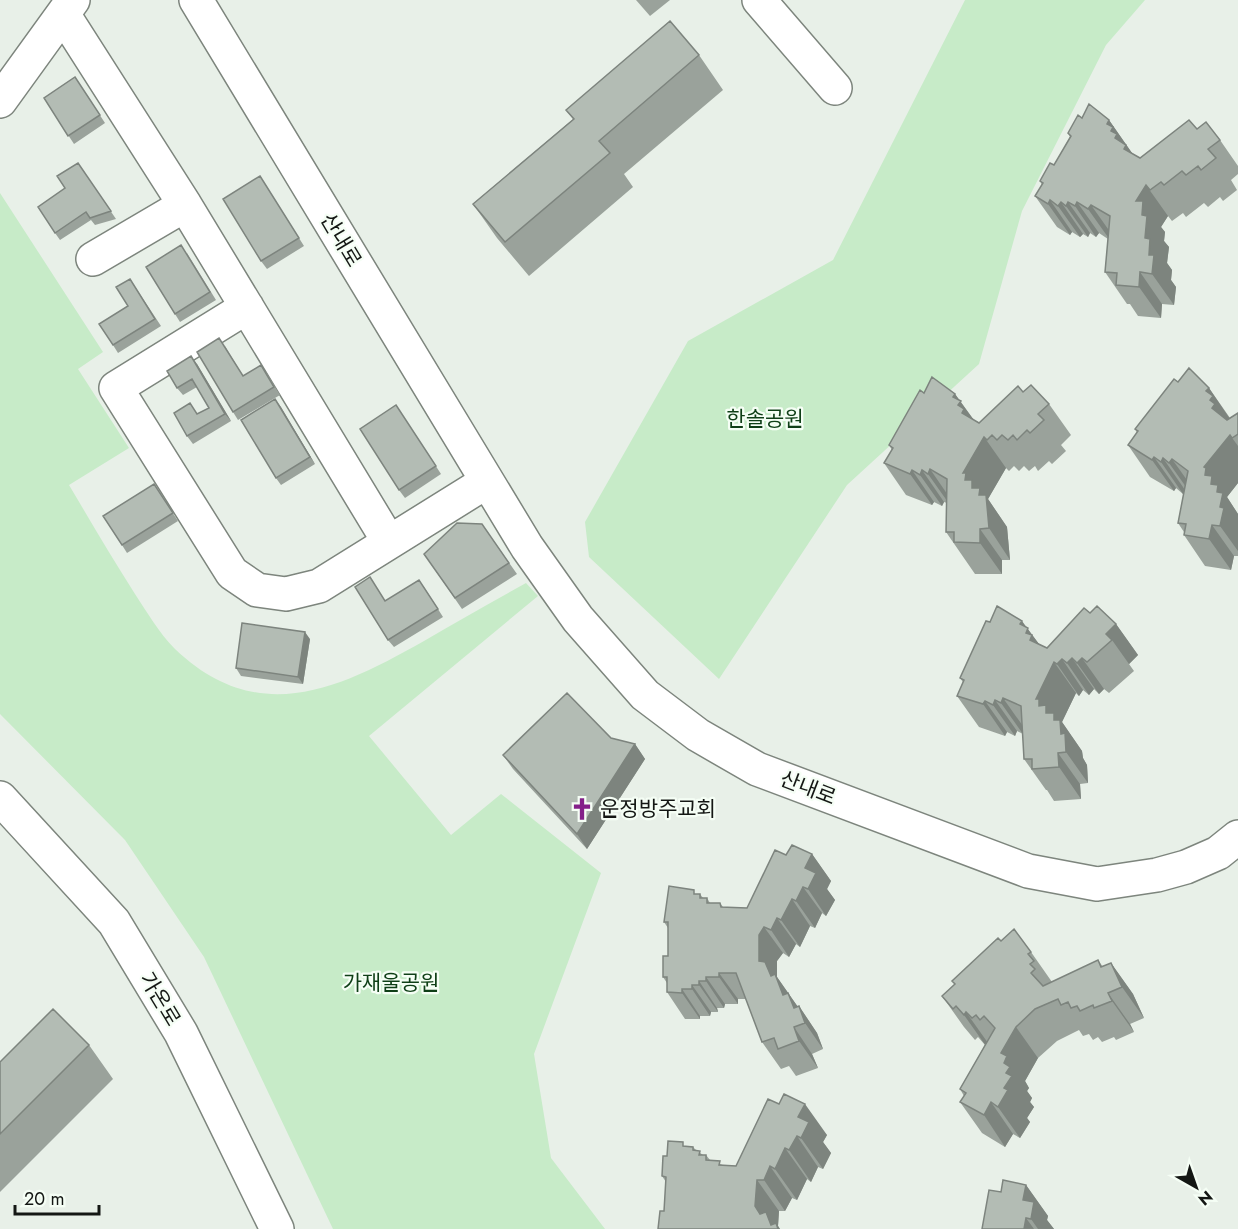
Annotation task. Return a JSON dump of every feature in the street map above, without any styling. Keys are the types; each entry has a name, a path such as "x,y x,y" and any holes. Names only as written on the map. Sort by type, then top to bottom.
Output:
{"street":[{"name":"산내로","path":"196,0 526,547 578,619 645,695 698,735 757,769 1028,871 1097,884 1156,875 1186,867 1218,853 1238,837"},
{"path":"759,0 835,88"},
{"path":"0,101 68,7 389,542"},
{"path":"93,259 185,205"},
{"path":"247,307 117,388 232,573 257,590 286,594 319,586 486,482"},
{"name":"가온로","path":"0,798 114,922 181,1034 277,1229"}],"green space":[{"name":"한솔공원","path":"965,0 1145,0 1106,45 1022,211 979,364 847,485 719,679 589,557 585,522 688,341 833,260"},
{"name":"가재울공원","path":"0,193 103,352 78,369 129,448 69,485 158,629 175,649 206,673 237,688 268,694 299,693 361,674 526,583 538,596 369,736 451,835 501,794 601,873 534,1054 551,1158 605,1229 333,1229 204,957 125,840 0,714"}],"building":[{"path":"670,21 699,55 599,141 610,153 505,242 473,204 574,119 566,110"},
{"path":"75,77 100,115 68,136 44,98"},
{"path":"1089,104 1109,120 1107,124 1113,127 1111,131 1117,134 1115,138 1126,145 1124,149 1140,158 1189,120 1197,129 1206,122 1220,140 1208,149 1216,158 1201,170 1198,166 1186,175 1182,171 1164,185 1161,182 1150,190 1146,185 1136,201 1143,201 1142,215 1147,216 1145,238 1150,239 1149,255 1154,255 1152,274 1140,272 1139,287 1116,285 1117,273 1105,272 1110,216 1091,205 1088,209 1077,202 1075,206 1068,202 1066,206 1061,202 1058,206 1050,200 1048,204 1035,196 1043,183 1040,181 1050,163 1054,165 1071,136 1068,133 1078,115 1082,118"},
{"path":"78,163 111,211 90,218 86,212 55,233 38,207 65,188 57,176"},
{"path":"260,176 299,238 261,261 223,199"},
{"path":"181,245 210,292 175,314 146,267"},
{"path":"130,279 155,319 113,345 99,324 128,306 116,287"},
{"path":"219,338 243,376 261,365 274,387 233,412 197,352"},
{"path":"191,356 225,414 187,436 174,413 190,403 197,414 209,408 192,379 177,388 167,371"},
{"path":"1189,368 1209,388 1206,391 1213,396 1210,400 1215,404 1212,408 1227,420 1238,413 1238,434 1232,438 1230,435 1204,467 1206,468 1205,475 1212,476 1211,484 1218,485 1217,492 1223,493 1220,507 1224,508 1220,526 1212,525 1209,539 1184,535 1186,524 1178,523 1188,471 1172,459 1169,463 1163,458 1161,462 1154,457 1152,460 1128,445 1138,431 1135,429 1174,379 1178,382"},
{"path":"932,377 955,394 953,397 961,401 958,405 964,409 962,413 979,423 1018,386 1023,392 1031,385 1049,404 1038,414 1044,420 1030,433 1027,430 1017,440 1013,435 1008,440 1002,435 997,440 992,435 987,440 984,437 963,473 966,473 965,480 972,480 972,488 980,488 979,495 986,495 989,528 980,529 980,543 954,542 954,532 946,532 947,479 930,469 928,474 922,470 920,475 912,470 910,474 884,463 893,448 889,445 920,390 924,393"},
{"path":"275,399 310,457 276,478 241,420"},
{"path":"396,405 436,466 399,490 360,429"},
{"path":"154,484 173,513 122,545 103,516"},
{"path":"457,523 482,524 509,563 455,598 424,554"},
{"path":"370,577 385,601 419,580 438,609 388,640 355,587"},
{"path":"997,606 1022,621 1020,624 1028,628 1026,633 1032,635 1030,640 1047,648 1084,608 1090,613 1097,606 1116,624 1106,634 1112,640 1087,662 1082,658 1077,663 1072,658 1067,663 1062,659 1057,664 1054,662 1036,699 1039,699 1039,706 1046,705 1046,713 1054,713 1054,720 1060,720 1061,734 1065,733 1066,752 1058,753 1059,767 1032,769 1032,759 1024,759 1021,706 1003,698 1001,703 995,700 993,705 985,701 983,704 957,696 964,680 960,678 986,621 990,622"},
{"path":"242,623 305,632 298,677 236,668"},
{"name":"운정방주교회","path":"567,693 611,738 635,744 577,834 503,755"},
{"path":"792,845 812,854 805,868 816,873 808,889 803,887 796,901 792,899 781,920 777,918 771,930 764,927 759,935 759,961 765,962 771,976 775,974 783,995 788,993 794,1008 799,1006 805,1023 794,1027 799,1041 778,1049 774,1038 762,1042 736,973 719,973 719,977 706,977 706,981 699,981 699,985 692,985 692,989 682,989 682,993 667,992 667,977 663,977 663,956 668,956 668,922 664,922 669,886 694,890 694,894 700,894 700,898 707,898 707,903 720,903 721,907 747,908 775,850 786,855"},
{"path":"1014,929 1031,952 1028,954 1034,961 1030,964 1035,969 1031,973 1043,986 1098,960 1101,967 1111,963 1122,987 1108,993 1112,1001 1094,1008 1093,1005 1080,1011 1077,1006 1071,1008 1068,1002 1061,1005 1058,999 1035,1009 1016,1027 1001,1053 1007,1056 1004,1063 1010,1067 1006,1073 1012,1076 1004,1088 1008,1090 998,1107 991,1102 984,1115 960,1102 966,1093 960,1089 995,1028 984,1016 980,1020 976,1015 972,1018 966,1012 964,1015 956,1006 953,1009 942,996 955,984 952,981 998,938 1001,941"},
{"path":"53,1009 89,1045 0,1134 0,1062"},
{"path":"784,1094 805,1104 798,1117 809,1122 801,1138 797,1136 789,1150 785,1148 775,1169 770,1166 764,1180 757,1180 755,1206 760,1214 766,1212 771,1225 776,1223 778,1229 658,1229 660,1211 664,1211 666,1177 662,1176 663,1156 667,1156 668,1141 683,1142 683,1146 693,1147 693,1150 700,1151 699,1155 706,1155 706,1160 720,1161 719,1165 736,1166 768,1099 779,1104"},
{"path":"1003,1180 1026,1185 1023,1200 1034,1202 1031,1219 1026,1218 1024,1229 982,1229 989,1190 1001,1192"}],"place":[{"name":"운정방주교회","path":"582,809"}]}
